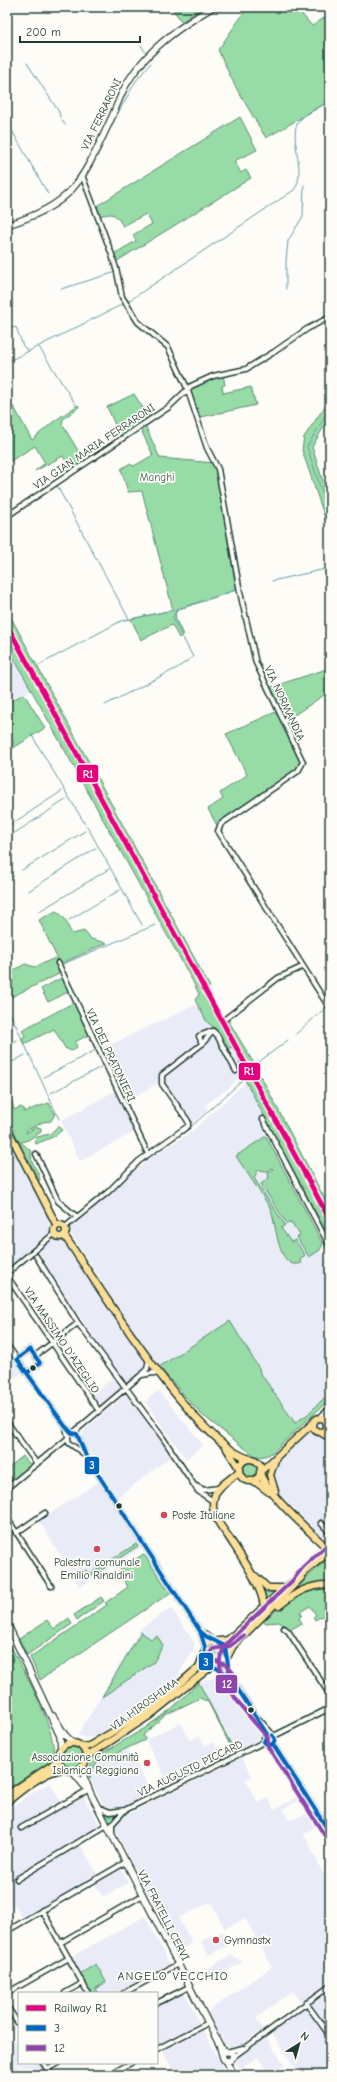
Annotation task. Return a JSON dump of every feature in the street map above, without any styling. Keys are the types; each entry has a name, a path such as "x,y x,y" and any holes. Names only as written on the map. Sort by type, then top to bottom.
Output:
{"main road":[{"name":"VIA FERRARONI","path":"7,225 30,217 50,206 72,190 82,175 104,134 126,85 134,72 164,40 213,7"},
{"path":"7,1128 57,1226 65,1228 66,1231 64,1235 149,1359 183,1404 222,1443 242,1457 257,1462 265,1462 276,1456"},
{"path":"57,1226 54,1228 54,1234 59,1237 64,1235"},
{"path":"230,1480 257,1478 260,1472 276,1456 316,1420 322,1419 330,1434"},
{"path":"316,1420 313,1426 330,1438"},
{"path":"294,1440 307,1433 324,1430 326,1424"},
{"path":"222,1443 246,1480 261,1486 279,1500"},
{"path":"276,1456 270,1475 272,1485 279,1500"},
{"path":"250,1459 244,1461 239,1470 230,1480 220,1487 213,1501 217,1520 245,1564 263,1600 264,1607"},
{"path":"205,1647 217,1642 228,1640 286,1587 330,1551 279,1500 265,1483 257,1462"},
{"path":"245,1564 265,1587 274,1590 286,1587"},
{"path":"226,1660 228,1653 233,1646 297,1584 306,1571"},
{"path":"255,1624 299,1591 318,1585 330,1585"},
{"path":"7,1623 48,1708 61,1739 61,1748 58,1758 52,1765 7,1795"},
{"path":"217,1642 225,1646 228,1653"},
{"name":"VIA HIROSHIMA","path":"82,1747 89,1746 161,1700 197,1668 203,1657 205,1647"},
{"path":"203,1657 206,1663 214,1666"},
{"name":"VIA HIROSHIMA","path":"86,1757 149,1716 214,1666 226,1660"},
{"path":"7,1802 32,1783 56,1770 65,1769 72,1771 83,1766 86,1757 82,1747 73,1743 65,1736 48,1708"},
{"path":"61,1748 73,1743"},
{"path":"58,1758 65,1769"},
{"name":"VIA FRATELLI CERVI","path":"83,1766 84,1777 89,1792"},
{"name":"VIA FRATELLI CERVI","path":"72,1771 89,1792 98,1807 189,1987 220,2045 228,2056 234,2074"}],"street":[{"path":"82,175 112,255 121,295 141,324 167,346 187,388"},
{"name":"VIA GIAN MARIA FERRARONI","path":"7,516 169,407 179,399 187,388 208,377 239,371 250,366 274,352 304,331 330,317"},
{"name":"VIA NORMANDIA","path":"187,388 206,448 218,469 239,588 256,663 303,764 298,771 221,824 218,832 302,967 330,1009"},
{"name":"VIA DEI PRATONIERI","path":"58,963 148,1154"},
{"path":"225,1019 278,978 302,967"},
{"path":"202,1044 199,1036 213,1031"},
{"path":"65,1228 108,1192 129,1169 188,1126 188,1121 162,1084 162,1075 202,1044 213,1031"},
{"path":"213,1031 217,1035 236,1071"},
{"path":"263,1119 330,1247"},
{"path":"36,1154 56,1197 61,1204 70,1209 77,1217"},
{"path":"7,1273 54,1234"},
{"path":"36,1256 78,1324 163,1438 199,1492 213,1501"},
{"name":"VIA MASSIMO D'AZEGLIO","path":"9,1279 99,1411"},
{"path":"36,1356 78,1324"},
{"path":"7,1345 65,1426 70,1438 86,1456"},
{"path":"16,1359 30,1349 36,1356 40,1363 27,1373"},
{"path":"7,1488 56,1447 70,1438 140,1376 147,1369 149,1359"},
{"path":"140,1376 148,1373 160,1374"},
{"path":"316,1420 329,1409"},
{"path":"326,1424 329,1409"},
{"path":"7,1422 37,1464"},
{"path":"82,1426 78,1439 86,1456 200,1632 205,1647"},
{"path":"70,1438 78,1439"},
{"path":"70,1438 78,1439"},
{"path":"194,1484 204,1490 210,1491 220,1487"},
{"path":"16,1533 45,1513"},
{"path":"7,1518 51,1586"},
{"path":"321,1523 330,1533"},
{"path":"284,1628 288,1631 330,1695"},
{"path":"200,1632 217,1642"},
{"path":"226,1660 230,1677 270,1735 273,1744 330,1833"},
{"path":"214,1666 230,1677"},
{"path":"273,1744 268,1745 264,1742 264,1738 330,1708"},
{"name":"VIA AUGUSTO PICCARD","path":"98,1807 110,1812 125,1810 264,1742"},
{"path":"21,1828 89,1792"},
{"name":"VIA AUGUSTO PICCARD","path":"112,1835 112,1824 125,1810"},
{"path":"17,1879 107,1825"},
{"path":"7,1931 126,1862"},
{"path":"60,1943 143,1895"},
{"path":"42,1910 88,1992"},
{"path":"7,1993 69,1958"},
{"path":"126,1992 178,1964"},
{"path":"67,1992 83,1983"},
{"path":"228,2056 245,2048 330,1986"},
{"path":"158,2002 189,1987"},
{"path":"306,2003 330,2036"},
{"path":"7,2006 18,2023"},
{"path":"158,2048 208,2023"},
{"path":"44,2064 51,2075"},
{"path":"47,2068 56,2064"},
{"path":"114,2072 129,2064"}],"shaded area":[{"path":"7,646 31,690 7,703"},
{"path":"197,1004 207,1022 218,1031 227,1049 232,1046 242,1070 239,1077 229,1088 205,1105 208,1110 192,1124 162,1081 128,1100 101,1049"},
{"path":"246,1082 270,1126 263,1130 323,1244 320,1250 325,1258 330,1257 330,1399 272,1453 261,1457 252,1454 201,1414 162,1371 126,1320 68,1229 155,1154 189,1134"},
{"path":"116,1090 134,1132 80,1161 61,1121"},
{"path":"7,1133 51,1219 146,1358 147,1364 145,1369 126,1385 33,1247 7,1273"},
{"path":"7,1353 22,1373 7,1383"},
{"path":"115,1376 123,1387 99,1409 90,1396"},
{"path":"158,1390 203,1445 186,1459 145,1402"},
{"path":"126,1394 164,1441 173,1455 118,1497 82,1440 83,1432"},
{"path":"330,1411 330,1546 277,1491 272,1471 278,1458"},
{"path":"98,1482 142,1547 80,1587 39,1521"},
{"path":"171,1608 194,1642 194,1648 176,1679 155,1698 116,1725 107,1728 101,1735 88,1738 78,1735 141,1628"},
{"path":"217,1678 229,1686 261,1734 257,1741 235,1752 199,1683 206,1679"},
{"path":"181,1723 190,1741 199,1736 205,1746 214,1742 222,1759 169,1785 143,1735 145,1734 147,1739"},
{"path":"128,1747 152,1794 124,1807 116,1809 108,1808 102,1803 90,1778 91,1773 97,1762"},
{"path":"242,1757 252,1777 245,1780 258,1803 268,1798 274,1810 298,1796 300,1800 283,1809 289,1820 309,1813 312,1814 318,1825 304,1834 330,1887 330,2075 300,2075 268,2028 302,2003 293,1991 256,2018 263,2029 240,2047 232,2048 226,2045 207,2012 272,1967 245,1918 225,1929 211,1902 178,1918 193,1943 177,1951 115,1829 117,1822 122,1817"},
{"path":"50,1783 62,1804 81,1793 102,1828 79,1842 99,1877 120,1866 128,1883 102,1897 94,1881 24,1921 15,1905 7,1910 7,1811 27,1796"},
{"path":"145,1916 170,1964 120,1992 96,1992 95,1989 96,1965 78,1975 69,1958"},
{"path":"223,1931 230,1945 208,1955 201,1941"},
{"path":"231,1955 243,1962 225,1972 226,1974 220,1978 210,1979 205,1970"},
{"path":"183,1990 227,2075 175,2075 161,2047 158,2048 158,2002"},
{"path":"266,2037 285,2066 268,2072 258,2057 239,2069 235,2060"},
{"path":"18,2039 18,2064 41,2064 46,2071 7,2063 7,2045"},
{"path":"7,2064 46,2072 48,2075 37,2075 7,2068"}],"green space":[{"path":"171,7 202,7 182,22"},
{"path":"248,7 296,7 312,26 330,14 330,101 266,138 235,86 218,50"},
{"path":"240,117 257,150 234,161 241,173 246,170 251,178 114,263 112,255 136,241 133,235 152,224 146,214 123,226 118,218 111,214 98,216 95,207"},
{"path":"223,374 225,385 222,386 223,393 251,387 256,405 197,418 187,388"},
{"name":"Manghi","path":"134,394 150,419 144,423 160,458 214,463 218,469 239,589 178,609 175,612 176,620 183,635 179,638 172,625 141,640 131,619 173,610 142,491 128,492 121,469 129,464 134,466 153,455 139,426 121,438 107,407"},
{"path":"330,399 330,416 312,447 330,503 330,533 302,450 304,437"},
{"path":"78,405 79,407 63,419 62,424 85,462 66,477 64,473 70,468 63,456 35,471 45,463 35,446 7,463 7,410 14,407 32,440 53,422"},
{"path":"7,610 210,987 207,989 225,1019 227,1018 256,1067 330,1209 330,1239 246,1082 238,1058 232,1047 227,1049 218,1031 207,1022 195,1000 199,994 192,980 7,646"},
{"path":"330,668 330,691 284,722 302,761 302,767 218,827 208,809 223,799 220,793 247,775 226,734 278,711 268,688"},
{"path":"24,694 45,728 7,752 7,748 14,743 7,730 7,703"},
{"path":"56,911 64,918 73,934 84,931 91,939 107,943 60,964 39,920"},
{"path":"55,958 61,973 7,999 7,992 9,991 7,987 7,974 25,964 35,967"},
{"path":"63,977 70,991 48,1002 41,989"},
{"path":"75,1002 90,1034 75,1042 77,1047 71,1051 65,1048 54,1029 24,1044 21,1039 25,1036 22,1030"},
{"path":"7,1096 11,1098 14,1110 21,1107 24,1109 23,1112 49,1103 55,1114 51,1121 43,1122 27,1130 26,1133 36,1127 41,1128 41,1132 28,1140 21,1142 31,1151 32,1160 40,1180 36,1182 19,1149 21,1146 7,1116"},
{"path":"58,1126 62,1130 57,1135 36,1144 34,1142 37,1137 50,1134"},
{"path":"266,1136 323,1244 320,1250 309,1257 297,1238 300,1235 291,1222 287,1224 261,1184 269,1178 268,1173 273,1169 272,1168 267,1171 258,1170 254,1178 285,1225 281,1228 291,1242 295,1240 305,1255 300,1260 302,1263 293,1264 287,1260 282,1253 270,1208 236,1156"},
{"path":"230,1321 260,1370 259,1371 295,1423 308,1414 324,1398 326,1400 330,1397 330,1399 272,1453 264,1456 252,1454 201,1414 159,1367"},
{"path":"23,1456 32,1467 7,1486 7,1469"},
{"path":"247,1463 253,1463 257,1467 257,1473 253,1477 247,1477 243,1473 243,1467"},
{"path":"136,1544 138,1546 86,1580 82,1573 86,1570 89,1574"},
{"path":"142,1555 145,1556 170,1593 40,1680 30,1657 107,1605 105,1603 128,1587 118,1571"},
{"path":"330,1557 330,1583 308,1585 289,1593"},
{"path":"330,1586 330,1608 326,1610 328,1613 315,1620 313,1617 316,1615 310,1606 300,1612 302,1615 299,1618 302,1623 290,1630 279,1622 266,1623 263,1621 294,1598 310,1590"},
{"path":"262,1588 269,1592 278,1592 265,1604"},
{"path":"101,1597 104,1601 77,1620 74,1615"},
{"path":"69,1618 72,1624 27,1655 19,1639 47,1620 54,1629"},
{"path":"141,1632 151,1639 157,1636 163,1645 154,1662 102,1697"},
{"path":"7,1639 39,1701 47,1720 52,1738 53,1752 50,1762 7,1789"},
{"path":"211,1645 219,1645 224,1650 222,1661 219,1663 211,1663 206,1658 206,1650"},
{"path":"199,1683 235,1752 234,1753 208,1702 200,1698 167,1714 143,1735 145,1740 97,1762 90,1778 90,1766 96,1757 145,1728 171,1709"},
{"path":"72,1746 80,1749 83,1757 80,1765 72,1768 64,1765 61,1757 64,1749"},
{"path":"104,1810 110,1812 125,1810 112,1826"},
{"path":"96,1964 106,1982 95,1989 97,1992 87,1992 78,1975"}],"waterway":[{"path":"141,45 147,55"},
{"path":"27,63 59,112 60,117"},
{"path":"107,133 136,81 151,63"},
{"path":"127,302 294,190 298,182 299,174 295,135 296,127 305,115 330,101"},
{"path":"62,120 65,125"},
{"path":"7,122 48,194"},
{"path":"286,289 288,241 303,216 304,185"},
{"path":"97,206 109,241"},
{"path":"61,289 116,272"},
{"path":"7,362 123,304"},
{"path":"7,329 16,327 23,346 28,351"},
{"path":"157,335 169,345"},
{"path":"39,347 76,405"},
{"path":"174,355 187,383"},
{"path":"7,397 12,404 7,409"},
{"path":"330,408 307,447 330,516"},
{"path":"56,484 129,619"},
{"path":"272,581 330,568"},
{"path":"39,665 121,621 186,607 239,589"},
{"path":"105,705 177,668 193,657 174,621 173,617 178,610"},
{"path":"31,734 85,824"},
{"path":"7,827 62,791"},
{"path":"7,838 67,799"},
{"path":"87,826 142,925"},
{"path":"22,870 85,831"},
{"path":"27,892 96,848"},
{"path":"7,860 12,868"},
{"path":"38,912 109,869"},
{"path":"7,881 14,876"},
{"path":"69,920 120,890"},
{"path":"63,964 155,925"},
{"path":"7,1006 59,1119"},
{"path":"296,1034 323,1010"},
{"path":"7,1032 12,1029"},
{"path":"7,1046 17,1040"},
{"path":"255,1065 288,1040"},
{"path":"44,1077 94,1051"},
{"path":"7,1065 25,1055"},
{"path":"51,1093 101,1067"},
{"path":"169,1142 184,1133 242,1081 243,1074"}],"rail line":[{"name":"R1","path":"7,625 330,1220"}],"transit line":[{"name":"3","path":"30,1349 40,1363 27,1373 17,1359 30,1349"},
{"name":"3","path":"27,1373 65,1426 72,1433 77,1434 86,1456 200,1631 205,1647 204,1660 230,1677 267,1734 264,1742 268,1745 273,1744"},
{"name":"12","path":"325,1836 268,1747 268,1738 245,1712 230,1690 224,1679 220,1659 228,1642 326,1546"},
{"name":"3","path":"200,1631 207,1637 225,1646 230,1677"},
{"name":"12","path":"236,1676 226,1665 211,1659 210,1653 213,1649 230,1646 244,1635"},
{"name":"3","path":"272,1735 275,1739 273,1744 330,1833"}],"place":[{"name":"Poste Italiane","path":"164,1515"},
{"name":"Palestra comunale Emilio Rinaldini","path":"97,1549"},
{"name":"Associazione Comunità Islamica Reggiana","path":"147,1763"},
{"name":"Gymnastx","path":"216,1940"}],"district":[{"name":"ANGELO VECCHIO","path":"173,1976"}]}
